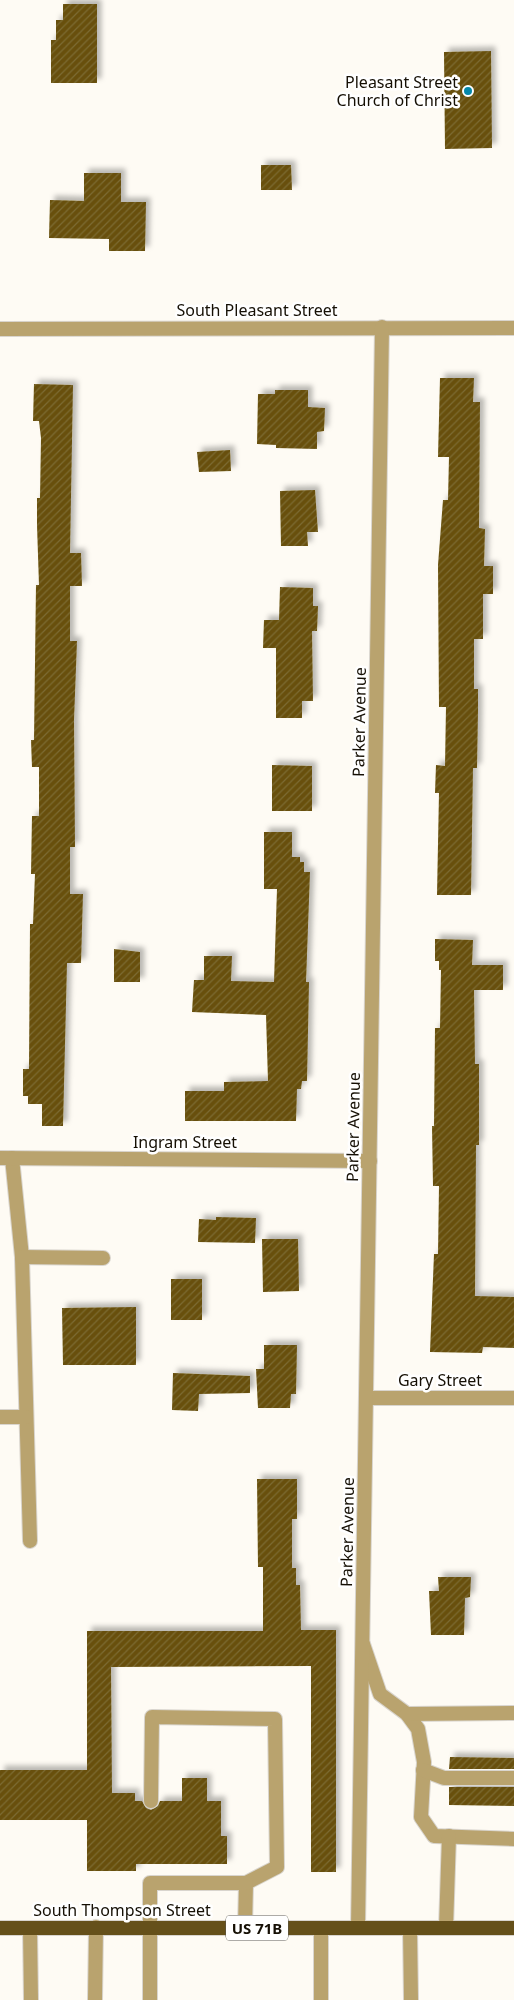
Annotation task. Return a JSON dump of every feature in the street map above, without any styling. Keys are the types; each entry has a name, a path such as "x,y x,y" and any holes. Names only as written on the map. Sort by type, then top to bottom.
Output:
{"highway":[{"name":"South Thompson Street","path":"0,1928 514,1928"}],"street":[{"name":"Parker Avenue","path":"358,1928 382,327"},
{"name":"South Pleasant Street","path":"0,329 514,328"},
{"name":"Ingram Street","path":"6,1158 370,1161"},
{"path":"6,1158 22,1257 30,1541"},
{"path":"22,1257 103,1258"},
{"name":"Gary Street","path":"366,1398 514,1398"},
{"path":"0,1417 26,1417"},
{"path":"362,1644 380,1694 407,1714 418,1729 423,1770 421,1817 434,1836 514,1838"},
{"path":"407,1714 514,1713"},
{"path":"150,2000 150,1883 246,1883 277,1867 275,1719 152,1717 151,1801"},
{"path":"423,1770 444,1778 514,1778"},
{"path":"446,1928 449,1836"},
{"path":"245,1928 246,1883"},
{"path":"30,1928 31,2000"},
{"path":"95,2000 96,1928"},
{"path":"321,1928 321,2000"},
{"path":"410,1928 411,2000"}],"building":[{"path":"63,4 97,4 97,83 51,83 51,40 56,40 56,20 63,20"},
{"name":"Pleasant Street Church of Christ","path":"491,51 492,148 445,149 444,52"},
{"path":"261,165 291,165 292,190 261,190"},
{"path":"84,173 121,173 121,202 146,202 145,251 109,251 109,239 49,238 50,200 84,201"},
{"path":"440,378 474,378 473,402 480,402 479,528 485,529 484,566 493,566 493,594 483,594 483,639 474,639 474,689 478,689 478,710 477,768 473,768 471,895 437,895 439,793 435,793 436,765 445,766 446,707 439,707 438,565 443,500 448,500 449,457 438,457"},
{"path":"34,384 73,385 70,553 81,553 82,586 70,586 70,641 77,641 74,720 75,847 70,847 70,894 83,894 81,963 67,963 63,1126 42,1126 42,1104 28,1104 28,1096 23,1096 23,1069 29,1069 30,924 33,924 35,874 31,874 32,816 39,816 39,767 32,767 31,740 34,740 36,585 39,585 37,498 40,498 41,438 39,421 33,421"},
{"path":"275,390 308,390 308,407 325,408 324,431 317,432 317,449 276,448 276,445 257,444 258,394 275,394"},
{"path":"230,450 231,471 199,472 197,452"},
{"path":"315,490 318,532 307,532 308,546 281,546 280,491"},
{"path":"280,587 313,588 313,606 318,606 317,631 312,631 313,701 302,701 302,718 276,718 276,648 263,648 264,620 279,620"},
{"path":"272,765 312,766 312,811 272,811"},
{"path":"264,832 292,832 292,857 300,857 300,862 304,862 304,872 310,872 306,982 309,982 307,1081 302,1081 301,1089 297,1089 296,1121 185,1121 185,1091 224,1091 224,1082 268,1081 266,1015 192,1012 194,980 204,980 204,956 232,956 231,981 274,982 277,889 264,889"},
{"path":"435,939 473,940 472,965 503,965 503,990 474,990 475,1064 479,1064 479,1145 476,1145 475,1296 514,1297 514,1348 483,1347 482,1353 430,1352 434,1254 438,1254 439,1186 433,1186 432,1126 434,1126 435,1028 440,1028 441,970 439,970 439,961 435,961"},
{"path":"114,949 140,952 140,982 114,982"},
{"path":"216,1217 256,1218 255,1243 198,1242 199,1219 216,1220"},
{"path":"262,1239 298,1239 299,1291 263,1292"},
{"path":"171,1279 202,1279 202,1320 171,1320"},
{"path":"136,1307 136,1365 63,1365 62,1308"},
{"path":"264,1345 297,1345 296,1394 291,1394 290,1408 258,1408 256,1369 264,1369"},
{"path":"173,1373 250,1376 250,1393 199,1394 198,1411 172,1410"},
{"path":"257,1479 297,1479 297,1519 292,1519 292,1568 296,1568 296,1585 300,1585 301,1630 336,1630 336,1872 311,1872 311,1666 111,1667 112,1793 135,1793 135,1801 142,1801 146,1808 151,1810 158,1806 160,1801 182,1801 182,1778 207,1778 207,1801 221,1801 221,1836 227,1836 227,1864 136,1864 136,1871 87,1871 87,1820 0,1820 0,1770 87,1770 87,1631 263,1631 263,1567 258,1567"},
{"path":"438,1577 471,1577 470,1597 465,1598 464,1635 431,1635 429,1591 439,1591"},
{"path":"450,1757 514,1758 514,1769 449,1769"},
{"path":"449,1787 514,1787 514,1806 449,1805"}],"place":[{"name":"Pleasant Street Church of Christ","path":"468,91"}]}
